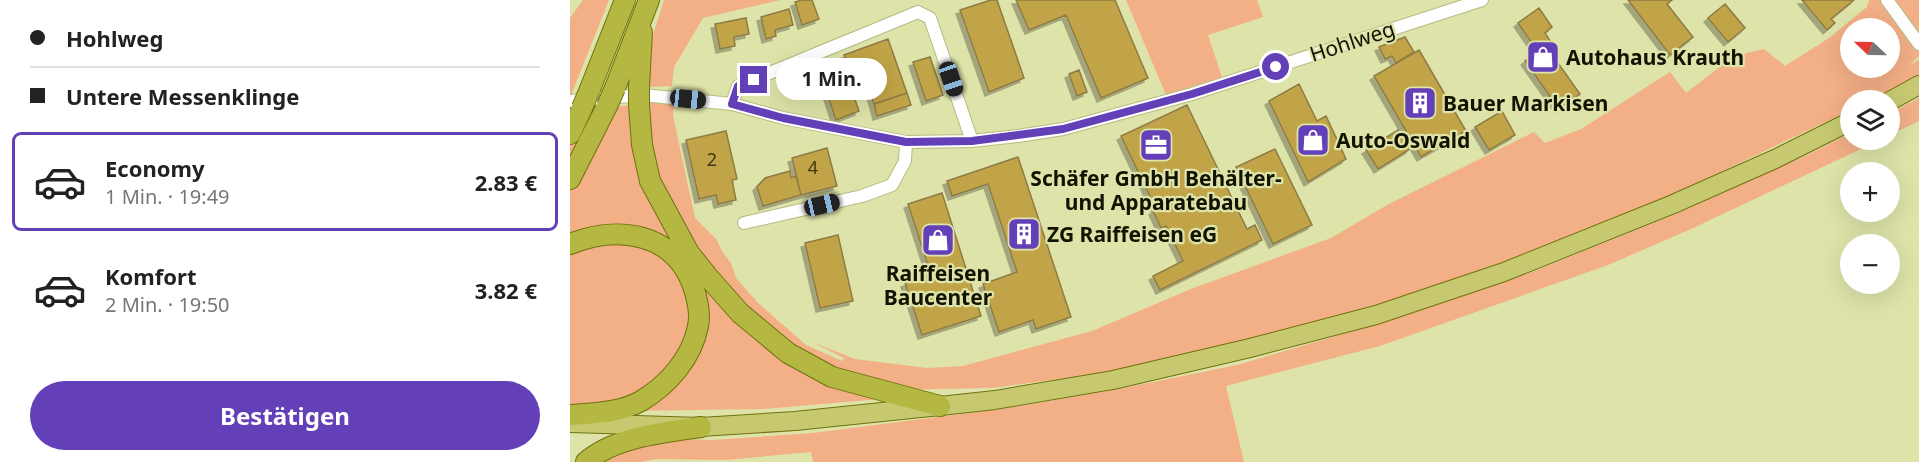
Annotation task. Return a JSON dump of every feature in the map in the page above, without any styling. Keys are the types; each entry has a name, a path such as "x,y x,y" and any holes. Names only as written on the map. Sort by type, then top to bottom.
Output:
{"highway":[{"path":"573,120 590,89 625,0"},
{"path":"646,8 639,96 642,145 650,181 689,253 740,313 781,347 813,368 832,377 940,406"},
{"path":"570,179 611,97 646,8"},
{"path":"570,244 614,234 634,235 663,247 688,273 697,297 699,326 687,356 668,382 640,402 607,412 570,415"},
{"path":"586,462 624,442 652,434 701,427"}],"main road":[{"path":"1900,95 1919,85"},
{"path":"570,423 701,427 804,421 995,400 1113,380 1312,333 1376,315 1504,272 1578,244 1775,159 1840,126"}],"street":[{"name":"Hohlweg","path":"573,120 643,94 732,104 783,118 906,142 972,141 1063,129 1192,94 1482,0"},
{"path":"1887,0 1919,44"},
{"path":"732,104 738,86 918,12 930,18 972,141"},
{"path":"744,223 862,196 892,185 905,161 906,142"}],"shaded area":[{"path":"583,0 609,0 570,98 570,18"},
{"path":"664,0 780,0 703,18 674,67 672,86 647,87 648,51"},
{"path":"1126,0 1257,0 1263,17 1208,35 1222,77 1166,95"},
{"path":"1869,0 1919,0 1919,56 1909,65 1919,60 1919,76 1891,90 1840,90 1840,115 1657,202 1571,238 1411,294 1323,321 1148,364 1112,372 992,388 879,390 754,336 881,399 764,409 631,411 663,394 668,382 630,398 570,410 570,131 574,126 601,140 617,106 639,105 646,101 674,97 673,116 695,218 716,239 731,263 736,278 757,302 806,345 842,361 844,358 812,342 855,359 927,368 963,366 1092,331 1191,289 1331,238 1387,205 1534,132 1545,143 1581,129 1670,72 1686,93 1734,56 1764,49 1785,66 1840,29 1840,78 1900,78 1900,18 1854,18 1867,7"},
{"path":"1919,98 1919,121 1900,130 1900,108"},
{"path":"1840,138 1840,150 1859,150 1691,229 1608,265 1380,346 1226,386 1244,462 813,462 811,452 726,460 656,459 641,462 595,462 609,453 681,439 712,440 813,433 1008,408 1119,389 1237,365 1391,320 1532,272 1676,214"}],"building":[{"path":"812,0 819,19 802,25 795,2"},
{"path":"997,0 1024,78 989,92 960,10"},
{"path":"1016,0 1115,0 1148,78 1101,98 1066,15 1029,30"},
{"path":"1628,0 1672,0 1667,4 1693,37 1670,55"},
{"path":"1802,0 1854,0 1831,19 1835,23 1827,30"},
{"path":"1725,4 1745,28 1728,42 1708,18"},
{"name":"Autohaus Krauth","path":"1539,8 1552,27 1545,33 1551,42 1546,46 1580,94 1559,109 1525,61 1538,52 1518,23"},
{"path":"789,9 793,25 775,30 776,36 766,39 761,17"},
{"path":"746,18 749,34 734,37 735,46 720,49 715,24"},
{"path":"1405,37 1414,52 1396,63 1392,56 1385,59 1379,47"},
{"path":"888,39 907,93 874,104 865,77 853,82 844,55"},
{"name":"Bauer Markisen","path":"1419,50 1466,131 1421,157 1374,76"},
{"path":"930,57 943,95 926,101 913,62"},
{"path":"840,59 852,91 829,99 817,66"},
{"path":"1079,70 1087,92 1077,96 1069,74"},
{"name":"Auto-Oswald","path":"1299,84 1317,121 1326,116 1346,159 1308,182 1269,101"},
{"path":"852,91 859,111 836,120 829,99"},
{"path":"907,93 911,105 877,116 874,104"},
{"path":"1187,105 1247,229 1255,225 1262,240 1160,290 1153,276 1183,261 1166,226 1161,228 1153,211 1156,209 1121,136"},
{"path":"1502,111 1515,135 1489,150 1475,127"},
{"path":"1398,130 1410,149 1378,169 1366,150"},
{"path":"726,131 737,179 732,180 736,200 718,204 716,195 699,199 686,140"},
{"path":"827,148 837,186 801,195 792,158"},
{"path":"1275,149 1312,225 1273,244 1236,167"},
{"name":"ZG Raiffeisen eG","path":"1018,157 1071,317 1036,329 1033,320 999,332 983,284 1017,272 988,184 952,196 947,181"},
{"path":"790,171 791,178 796,176 801,195 763,206 757,187 765,178"},
{"name":"Raiffeisen Baucenter","path":"942,193 981,316 922,335 905,283 931,275 908,204"},
{"path":"838,235 853,301 820,308 805,243"}],"place":[{"name":"Autohaus Krauth","path":"1543,57"},
{"name":"Bauer Markisen","path":"1420,103"},
{"name":"Auto-Oswald","path":"1313,140"},
{"name":"Schäfer GmbH Behälter- und Apparatebau","path":"1156,145"},
{"name":"ZG Raiffeisen eG","path":"1024,234"},
{"name":"Raiffeisen Baucenter","path":"938,240"}],"route":[{"path":"754,80 738,86 732,104 783,118 906,142 972,141 1063,129 1192,94 1276,67"}]}
